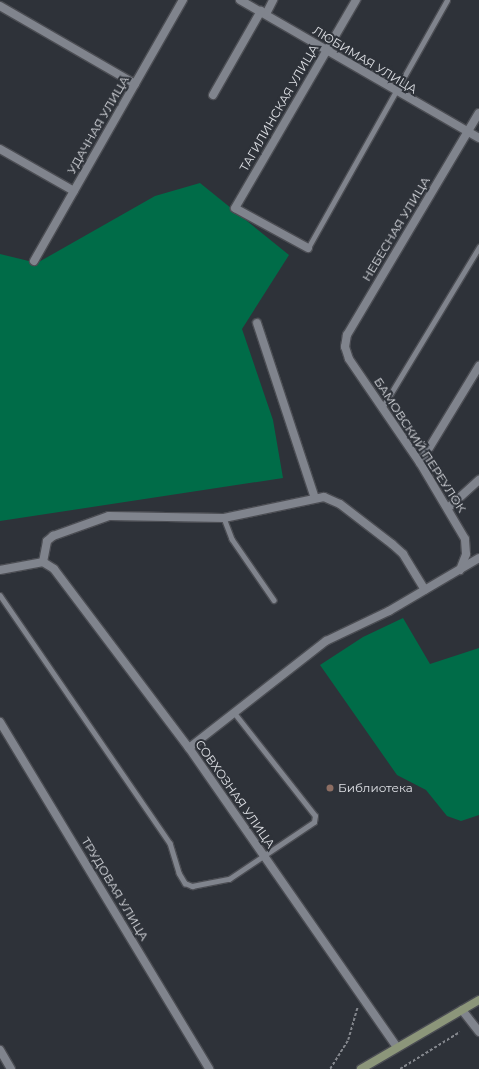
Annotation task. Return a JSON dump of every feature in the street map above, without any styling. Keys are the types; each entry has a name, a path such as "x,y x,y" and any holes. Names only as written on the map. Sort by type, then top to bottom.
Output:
{"main road":[{"path":"361,1069 479,1000"}],"street":[{"name":"УДАЧНАЯ УЛИЦА","path":"34,261 183,0"},
{"name":"ЛЮБИМАЯ УЛИЦА","path":"240,0 263,12 395,92 479,138"},
{"path":"213,96 263,12 273,0"},
{"name":"ТАГИЛИНСКАЯ УЛИЦА","path":"308,248 235,208 356,0"},
{"path":"0,6 135,84"},
{"name":"НЕБЕСНАЯ УЛИЦА","path":"348,359 345,347 347,335 479,113"},
{"path":"0,149 74,191"},
{"path":"257,323 315,498"},
{"name":"БАМОВСКИЙ ПЕРЕУЛОК","path":"348,359 420,463 465,539 466,554 460,570"},
{"path":"420,463 479,366"},
{"path":"448,508 479,480"},
{"path":"0,570 43,562 47,541 53,536 109,516 224,518 324,497 340,504 403,554 425,590"},
{"path":"188,748 326,641 370,621 478,560"},
{"name":"СОВХОЗНАЯ УЛИЦА","path":"43,562 54,569 188,748 397,1048"},
{"name":"ТРУДОВАЯ УЛИЦА","path":"0,722 209,1069"},
{"path":"462,1010 479,1032"},
{"path":"0,1050 11,1069"}],"lane":[{"path":"308,248 446,0"},
{"path":"382,408 479,247"},
{"path":"224,518 232,539 274,600"},
{"path":"0,595 170,843 179,873 185,884 192,886 229,879 311,826 315,816 234,713"}],"path":[{"path":"330,1069 348,1040 358,1006"},
{"path":"400,1069 460,1032"}],"green space":[{"path":"200,183 289,255 242,329 273,420 283,478 0,521 0,254 37,263 155,196"},
{"path":"403,618 430,664 479,648 479,815 461,821 447,816 426,790 397,775 320,665 363,637"}],"place":[{"name":"Библиотека","path":"330,788"}]}
